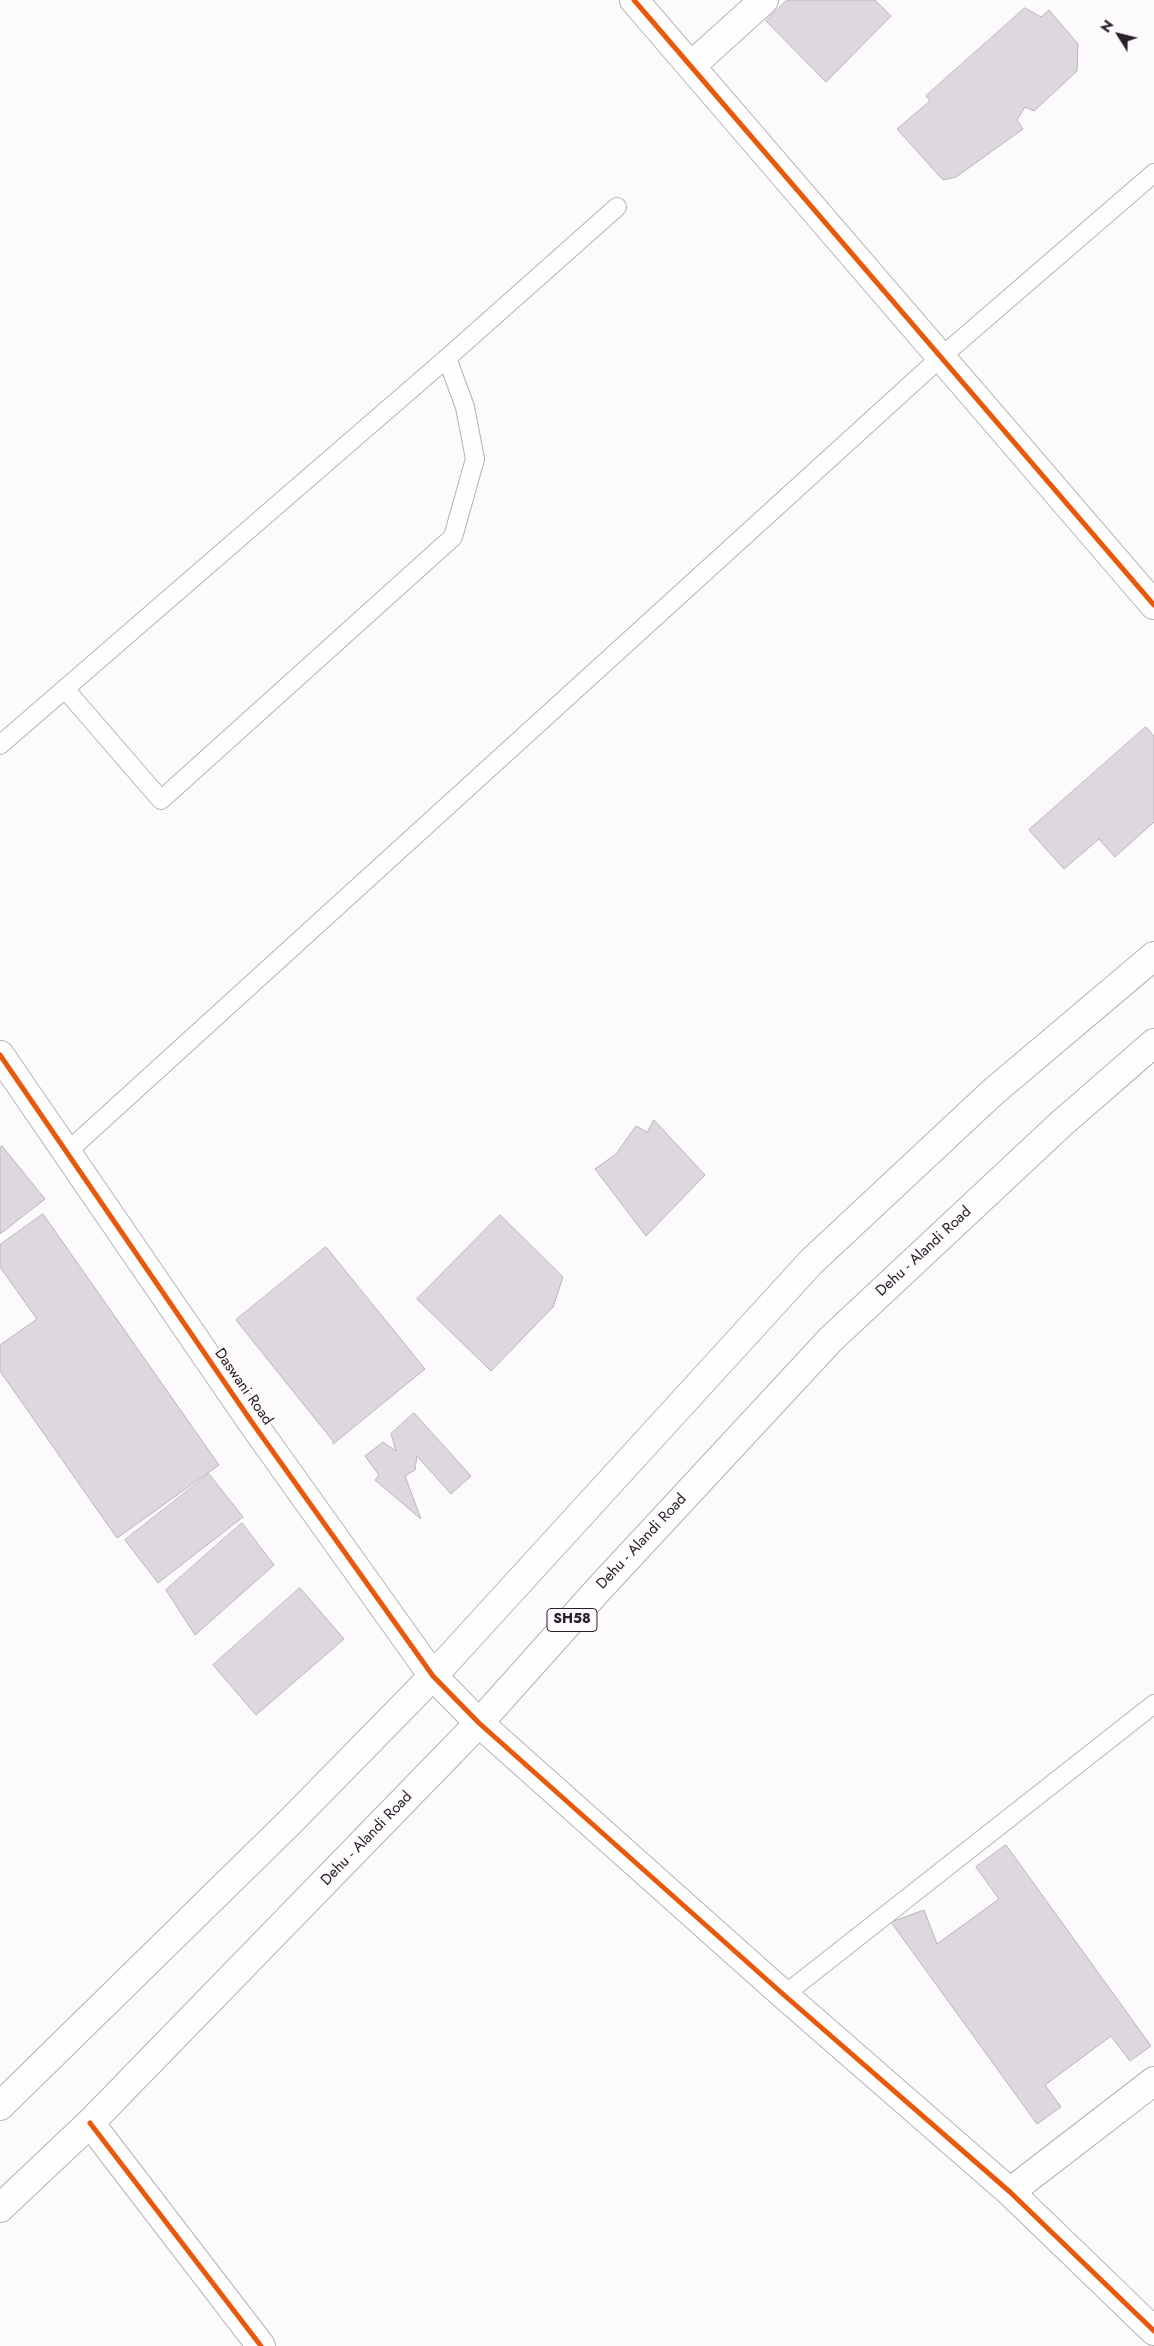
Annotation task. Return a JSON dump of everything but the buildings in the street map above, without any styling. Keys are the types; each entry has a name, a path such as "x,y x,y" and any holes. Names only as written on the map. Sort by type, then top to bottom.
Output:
{"main road":[{"path":"634,0 1154,605"},
{"path":"691,66 764,0"},
{"path":"0,2106 291,1821 433,1676 811,1262 993,1092 1154,956"},
{"name":"Dehu - Alandi Road","path":"0,2208 90,2123 479,1723 598,1590 831,1339 1062,1123 1154,1043"},
{"name":"Daswani Road","path":"0,1055 251,1421 433,1676 479,1723 784,1995 1010,2192 1154,2331"},
{"path":"1010,2192 1154,2081"},
{"path":"90,2123 261,2346"}],"lane":[{"path":"67,1152 940,357 1154,174"},
{"path":"0,745 447,358 617,207"},
{"path":"65,689 161,800 453,537 475,459 465,407 447,358"},
{"path":"784,1995 1154,1704"}],"cycle path":[{"path":"634,0 1154,605"},
{"path":"0,1055 251,1421 433,1676 479,1723 784,1995 1010,2192 1154,2331"},
{"path":"90,2123 261,2346"}]}
